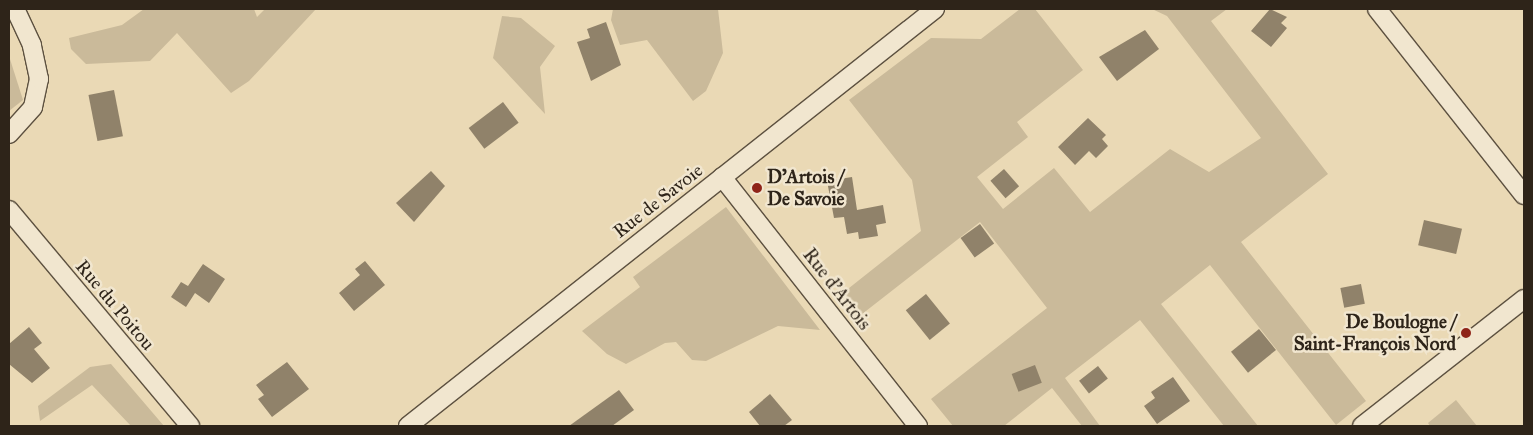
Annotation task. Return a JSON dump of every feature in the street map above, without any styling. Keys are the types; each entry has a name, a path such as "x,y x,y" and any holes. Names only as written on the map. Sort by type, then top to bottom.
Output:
{"street":[{"path":"9,134 33,107 39,79 32,45 15,9"},
{"name":"Rue de Savoie","path":"408,426 935,9"},
{"path":"1377,9 1524,195"},
{"name":"Rue d'Artois","path":"722,177 918,426"},
{"name":"Rue du Poitou","path":"9,210 190,426"},
{"path":"1362,426 1524,299"}],"shaded area":[{"path":"144,9 254,9 257,17 265,9 316,9 249,81 231,93 177,33 150,61 86,64 71,49 69,38 122,25"},
{"path":"613,9 718,9 723,53 706,91 693,101 647,40 620,45 611,20"},
{"path":"1020,9 1035,9 1083,70 1017,122 1028,137 977,177 1003,209 1054,168 1090,212 1170,149 1209,172 1261,138 1167,16 1152,9 1227,9 1211,21 1328,174 1241,242 1366,401 1336,425 1210,265 1161,304 1258,426 1224,426 1140,320 1065,378 1100,426 1082,426 1052,388 1004,426 953,426 931,399 1047,308 980,222 857,318 839,296 921,231 912,180 849,100 931,38 981,39"},
{"path":"502,16 521,18 555,46 540,67 545,114 493,58"},
{"path":"9,56 23,100 9,111"},
{"path":"726,207 820,330 778,326 706,361 692,360 676,342 665,343 626,364 607,354 582,331 640,287 633,277"},
{"path":"111,364 164,426 131,426 92,385 40,421 38,406 90,367"},
{"path":"1456,400 1477,426 1430,426 1428,423"}],"building":[{"path":"1270,9 1287,17 1281,23 1287,28 1271,47 1251,31"},
{"path":"606,22 621,65 591,81 577,42 590,38 587,29"},
{"path":"1145,30 1159,49 1117,81 1099,57"},
{"path":"114,90 123,136 97,141 88,95"},
{"path":"503,102 519,123 484,149 469,128"},
{"path":"1088,118 1106,135 1102,139 1108,146 1096,158 1089,151 1075,165 1058,147"},
{"path":"1004,169 1019,186 1006,198 990,181"},
{"path":"431,171 445,186 414,222 396,203"},
{"path":"852,177 857,210 883,205 886,223 876,225 878,236 859,239 858,232 847,234 844,217 834,218 827,181"},
{"path":"1424,220 1462,229 1456,254 1418,245"},
{"path":"980,224 994,243 975,258 961,238"},
{"path":"365,261 385,285 354,311 339,293 360,275 355,269"},
{"path":"203,264 225,279 209,303 195,293 186,307 171,297 181,282 188,286"},
{"path":"1361,284 1365,304 1344,308 1340,288"},
{"path":"926,294 950,324 930,340 906,310"},
{"path":"29,327 42,343 34,349 50,368 32,383 9,364 9,344"},
{"path":"1259,329 1276,350 1248,373 1231,352"},
{"path":"287,362 309,389 272,417 258,399 264,395 256,385"},
{"path":"1035,365 1042,383 1018,392 1012,374"},
{"path":"1098,366 1108,379 1089,393 1079,381"},
{"path":"1173,377 1190,401 1157,424 1144,406 1155,398 1151,392"},
{"path":"619,390 634,410 612,426 569,426"},
{"path":"770,394 792,420 784,426 760,426 749,412"}],"place":[{"name":"D'Artois / De Savoie","path":"757,188"},
{"name":"De Boulogne / Saint-François Nord","path":"1466,333"}]}
